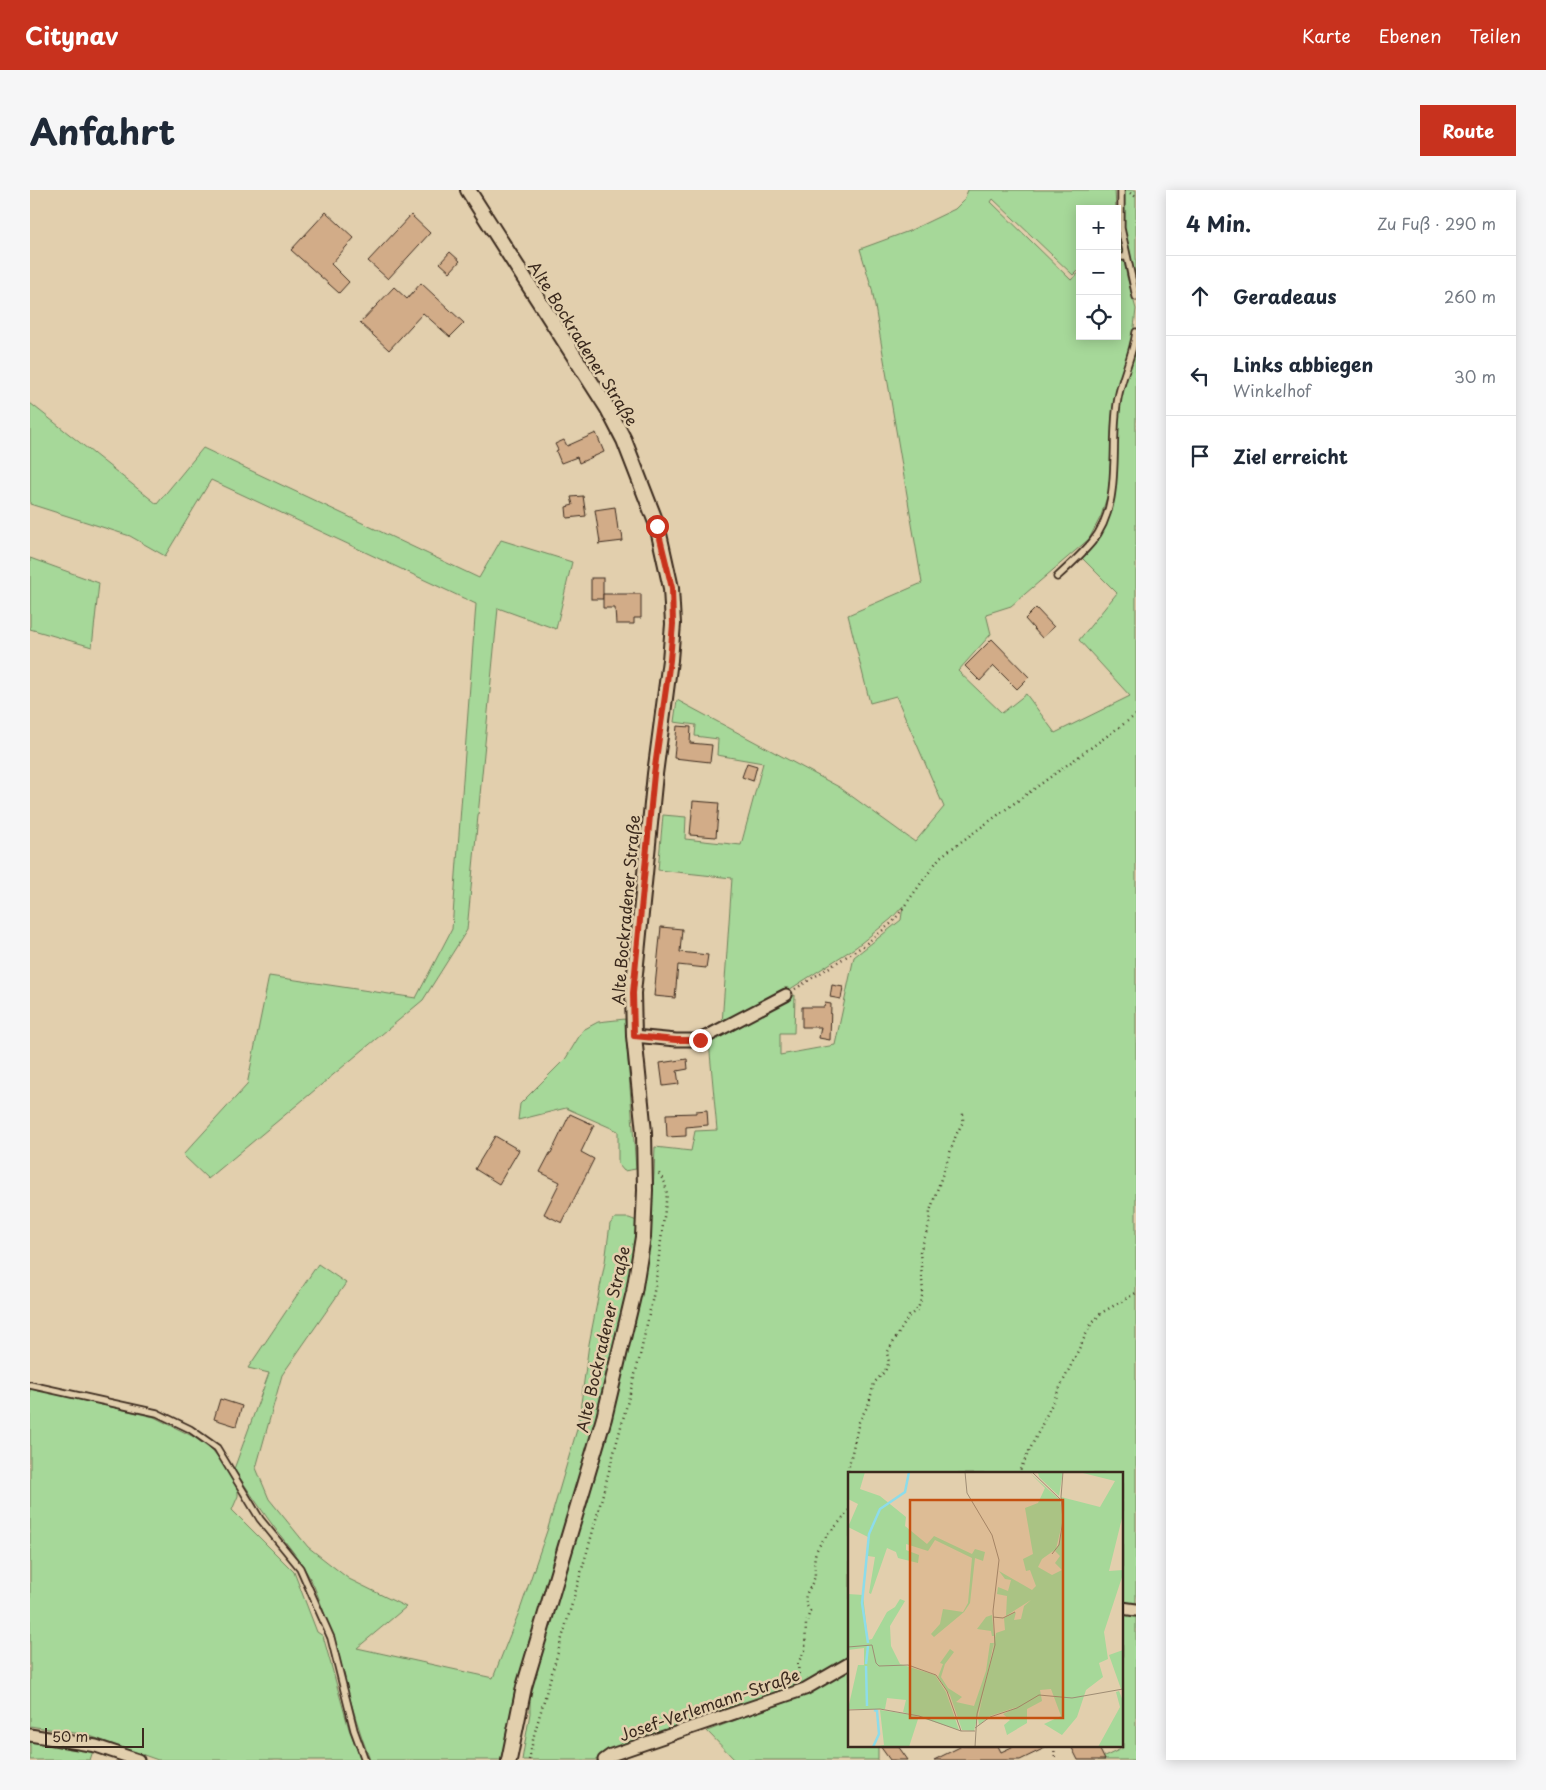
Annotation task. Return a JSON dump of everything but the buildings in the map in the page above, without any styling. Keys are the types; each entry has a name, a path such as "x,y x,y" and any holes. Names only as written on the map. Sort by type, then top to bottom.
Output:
{"street":[{"name":"Alte Bockradener Straße","path":"468,190 608,409 624,440 657,526 672,588 670,660 654,774 633,993 634,1036 642,1105 646,1190 643,1237 634,1292 604,1418 524,1687 509,1760"},
{"path":"634,1036 700,1040 786,994"},
{"name":"Josef-Verlemann-Straße","path":"604,1760 611,1755 800,1690 848,1664"},
{"path":"30,1735 96,1746 138,1760"}],"lane":[{"path":"1121,190 1121,228 1136,297"},
{"path":"1121,257 1126,257"},
{"path":"1057,577 1093,541 1106,517 1113,490 1113,444 1118,398 1136,332"},
{"path":"30,1385 157,1413 190,1429 217,1448 260,1519 300,1568 331,1638 354,1730 365,1760"}],"path":[{"path":"786,994 864,946 893,922 940,857 1136,715"},
{"path":"848,1472 851,1452 859,1422 869,1404 874,1383 885,1371 889,1362 887,1353 909,1316 918,1308 923,1293 920,1252 929,1225 930,1211 956,1135 963,1122 963,1110"},
{"path":"529,1760 534,1735 638,1366 655,1287 667,1194 661,1175 644,1159"},
{"path":"1019,1472 1090,1326 1101,1313 1136,1293"},
{"path":"800,1690 798,1663 805,1650 806,1624 810,1611 805,1604 806,1592 815,1577 813,1563 818,1548 844,1519 848,1512"}],"green space":[{"path":"968,190 1115,190 1116,205 1076,205 1076,272 1073,275 993,199 991,202 1071,280 1076,276 1076,340 1121,340 1121,244 1127,277 1136,309 1133,336 1115,397 1109,490 1101,516 1089,539 1011,606 986,614 991,634 958,671 1002,713 1026,694 1055,733 1130,696 1079,640 1117,593 1081,557 1097,538 1107,520 1113,501 1116,483 1118,422 1121,399 1136,344 1136,1760 1098,1760 1124,1748 1124,1472 848,1472 848,1748 878,1748 878,1760 735,1760 707,1731 810,1692 609,1751 597,1760 522,1760 530,1713 530,1694 631,1336 649,1238 655,1147 691,1151 695,1131 717,1130 709,1042 795,995 794,1033 780,1033 780,1055 835,1045 854,957 901,920 903,906 891,919 856,947 784,993 722,1024 732,878 658,870 663,815 686,817 685,839 741,845 763,763 717,755 718,739 695,736 696,725 674,722 677,700 839,787 915,842 944,807 896,696 870,703 848,615 922,583 872,289 860,249 909,231 955,209 964,200"},
{"path":"1124,190 1136,190 1136,288 1124,226"},
{"path":"30,403 157,504 203,448 479,578 501,540 572,562 556,629 498,608 467,930 423,1000 208,1179 183,1155 247,1085 269,976 416,998 452,929 476,604 211,480 165,556 130,536 30,504"},
{"path":"30,558 99,583 92,647 30,629"},
{"path":"625,1019 636,1169 624,1171 618,1164 618,1131 566,1108 518,1120 520,1104 566,1058 583,1030 598,1022"},
{"path":"615,1218 629,1218 637,1221 628,1288 608,1379 502,1760 370,1760 332,1636 310,1578 234,1469 269,1373 248,1368 318,1264 346,1283 282,1375 256,1468 269,1499 308,1547 349,1579 406,1607 357,1648 493,1678 521,1607 548,1528 578,1426 589,1344 605,1262 610,1224"},
{"path":"30,1388 154,1417 194,1437 214,1452 230,1473 238,1489 238,1496 232,1510 294,1572 317,1632 323,1636 349,1729 361,1760 158,1760 87,1735 30,1726"},
{"path":"30,1740 94,1748 90,1760 30,1760"}],"route":[{"path":"657,526 672,588 673,624 670,660 654,774 633,993 634,1036 700,1040"}]}
